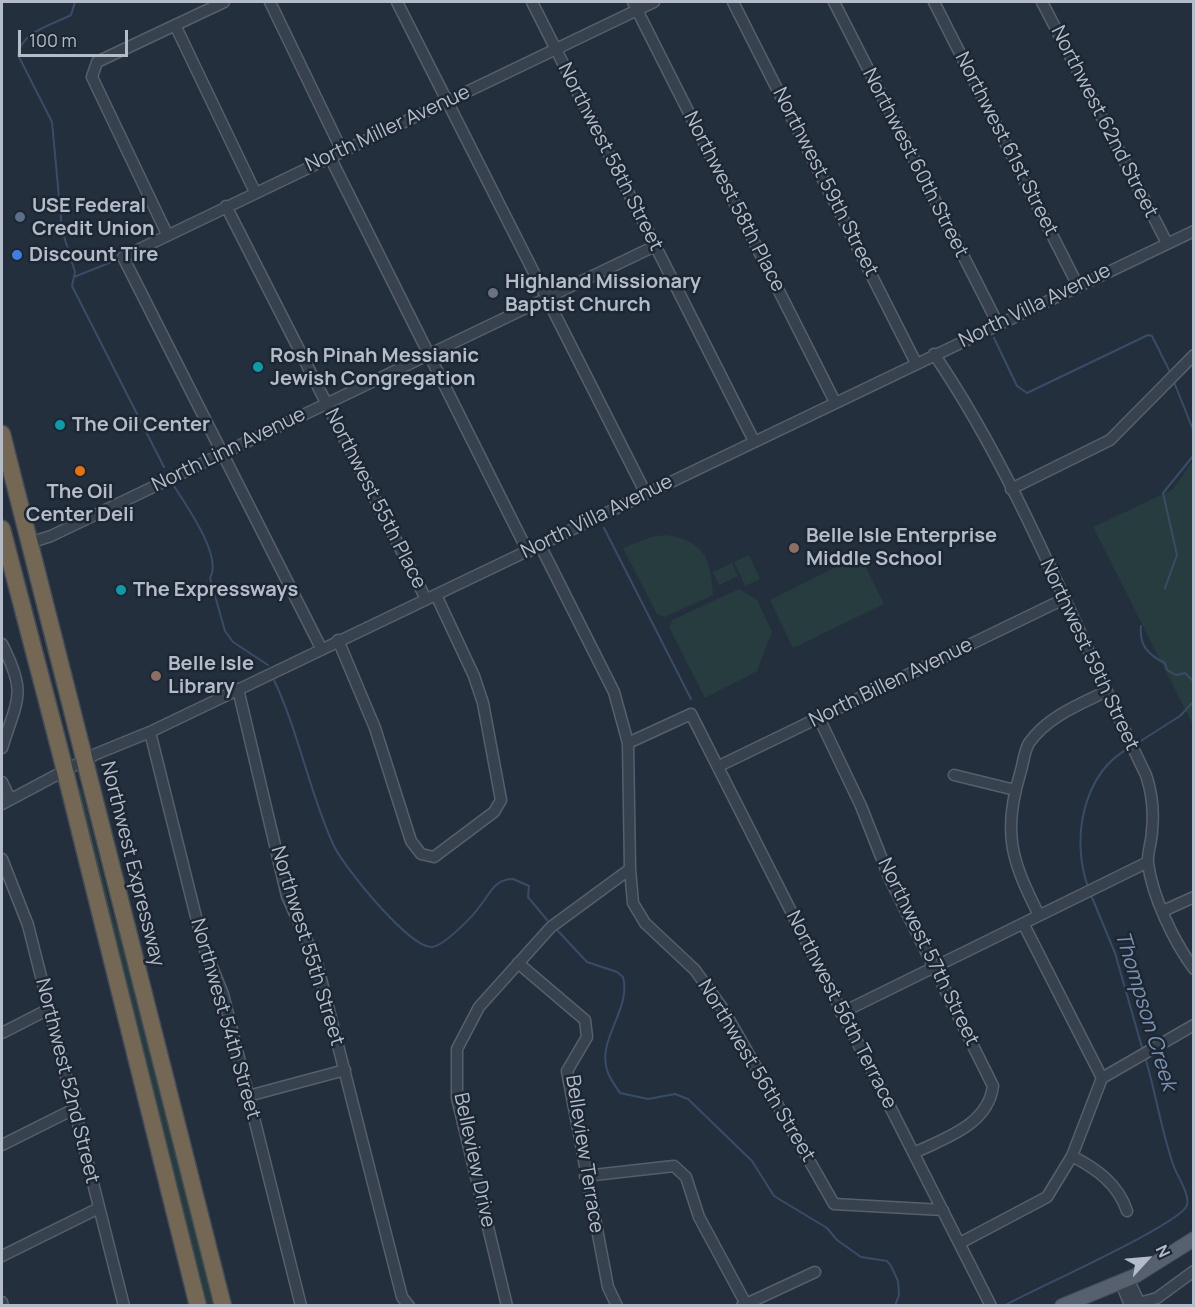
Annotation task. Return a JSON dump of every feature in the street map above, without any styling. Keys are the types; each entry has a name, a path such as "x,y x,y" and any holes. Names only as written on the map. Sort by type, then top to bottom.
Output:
{"highway":[{"name":"Northwest Expressway","path":"2,434 223,1305"},
{"path":"2,527 18,541 29,543"},
{"path":"2,527 5,557 64,772 198,1305"}],"main road":[{"path":"1062,1305 1124,1281 1194,1239"}],"street":[{"path":"167,234 92,77 97,62 224,2"},
{"path":"270,2 342,151"},
{"path":"397,2 646,494"},
{"name":"Northwest 58th Street","path":"532,2 754,441"},
{"name":"North Miller Avenue","path":"222,453 123,257 556,48 635,6 654,2"},
{"name":"Northwest 59th Street","path":"733,2 916,363"},
{"name":"Northwest 60th Street","path":"834,2 998,324"},
{"name":"Northwest 61st Street","path":"934,2 1078,286"},
{"name":"Northwest 62nd Street","path":"1042,2 1167,243"},
{"name":"Northwest 58th Place","path":"635,6 835,402"},
{"path":"175,25 255,192"},
{"path":"330,157 528,552"},
{"name":"Northwest 55th Place","path":"226,206 326,403 474,676 483,703 501,800 494,812 434,857 421,854 411,841 375,728 338,640"},
{"name":"North Villa Avenue","path":"5,801 84,761 150,732 321,648 528,552 934,354 1194,231"},
{"name":"North Linn Avenue","path":"29,543 51,536 655,246"},
{"name":"Northwest 59th Street","path":"934,354 968,404 1011,489 1146,775 1152,802 1152,830 1148,862 1163,912 1179,948 1194,969"},
{"path":"1011,489 1110,440 1194,355"},
{"path":"222,453 321,648"},
{"name":"Northwest 56th Street","path":"540,545 615,693 628,743 630,869 633,903 645,924 695,970 723,1009 834,1204 943,1210"},
{"name":"North Billen Avenue","path":"719,766 1064,599"},
{"path":"2,644 17,675 19,689 2,748"},
{"name":"Northwest 55th Street","path":"238,689 287,896 317,963 402,1297 409,1305"},
{"path":"1039,915 1019,876 1009,832 1015,790 1029,744 1059,714 1105,692"},
{"name":"Northwest 56th Terrace","path":"628,743 691,714 991,1305"},
{"name":"Northwest 57th Street","path":"819,718 861,806 889,877 993,1086 992,1097 976,1121 914,1153"},
{"name":"Northwest 54th Street","path":"150,732 203,945 222,994 301,1305"},
{"path":"954,776 1015,790"},
{"path":"2,782 5,801"},
{"name":"Northwest 52nd Street","path":"2,859 28,925 124,1305"},
{"path":"841,1013 1024,925 1097,885 1148,862"},
{"name":"Belleview Drive","path":"507,1305 457,1098 457,1049 479,1007 551,927 630,869"},
{"path":"1163,912 1194,897"},
{"path":"1024,925 1102,1078"},
{"name":"Belleview Terrace","path":"519,963 585,1020 587,1037 567,1071 585,1176 608,1287 617,1305"},
{"path":"2,1033 49,1009"},
{"path":"960,1243 1047,1197 1072,1156 1102,1078 1194,1025"},
{"path":"248,1096 345,1070"},
{"path":"2,1146 74,1109"},
{"path":"1072,1156 1094,1167 1121,1194 1127,1211"},
{"path":"585,1176 674,1166 686,1177 699,1217 744,1304 815,1272"},
{"path":"2,1256 99,1208"},
{"path":"1124,1281 1133,1305 1157,1298 1194,1271"}],"green space":[{"path":"1193,461 1193,725 1093,527 1172,490"},
{"path":"665,535 689,541 703,553 710,571 713,595 665,617 657,614 623,548 651,537"},
{"path":"749,555 760,579 745,586 734,562"},
{"path":"860,555 884,604 793,648 770,600"},
{"path":"732,563 738,576 719,585 713,572"},
{"path":"739,589 757,600 772,632 757,671 705,698 669,627 672,620"},
{"path":"76,782 82,790 114,920 125,946 216,1305 205,1305"}],"waterway":[{"path":"75,2 71,15 31,35 20,47 18,55 52,122 62,230 75,272 72,286 164,467"},
{"path":"74,277 119,259"},
{"path":"994,338 1017,386 1027,393 1148,335 1152,336 1171,374"},
{"path":"1174,382 1194,432"},
{"path":"1165,588 1177,555 1163,493 1194,455"},
{"path":"174,486 201,531 212,557 213,569 210,578 225,631 233,642 268,665"},
{"path":"604,528 691,699"},
{"path":"1141,626 1143,644 1149,653 1165,663 1167,670 1176,675 1185,673 1194,682"},
{"path":"274,680 333,844 362,886 408,934 422,944 432,947 444,942 476,911 497,884 513,879 529,886 528,897 547,920"},
{"name":"Thompson Creek","path":"1136,744 1180,716 1194,701"},
{"name":"Thompson Creek","path":"1088,887 1081,849 1081,829 1085,810 1100,774 1129,748"},
{"name":"Thompson Creek","path":"1091,895 1115,953 1143,1051"},
{"path":"558,931 587,962 617,972 623,977 623,1001 609,1037 605,1061 608,1073 620,1093 648,1099 675,1094 688,1099 752,1161 774,1196 827,1228 837,1240 861,1257 887,1261 898,1281 899,1295 895,1306"},
{"name":"Thompson Creek","path":"1004,1306 1160,1227 1179,1214 1187,1205 1185,1191 1174,1167 1166,1140 1145,1057"}],"place":[{"name":"USE Federal Credit Union","path":"20,217"},
{"name":"Discount Tire","path":"17,255"},
{"name":"Highland Missionary Baptist Church","path":"493,293"},
{"name":"Rosh Pinah Messianic Jewish Congregation","path":"258,367"},
{"name":"The Oil Center","path":"60,425"},
{"name":"The Oil Center Deli","path":"80,471"},
{"name":"Belle Isle Enterprise Middle School","path":"794,548"},
{"name":"The Expressways","path":"121,590"},
{"name":"Belle Isle Library","path":"156,676"}]}
